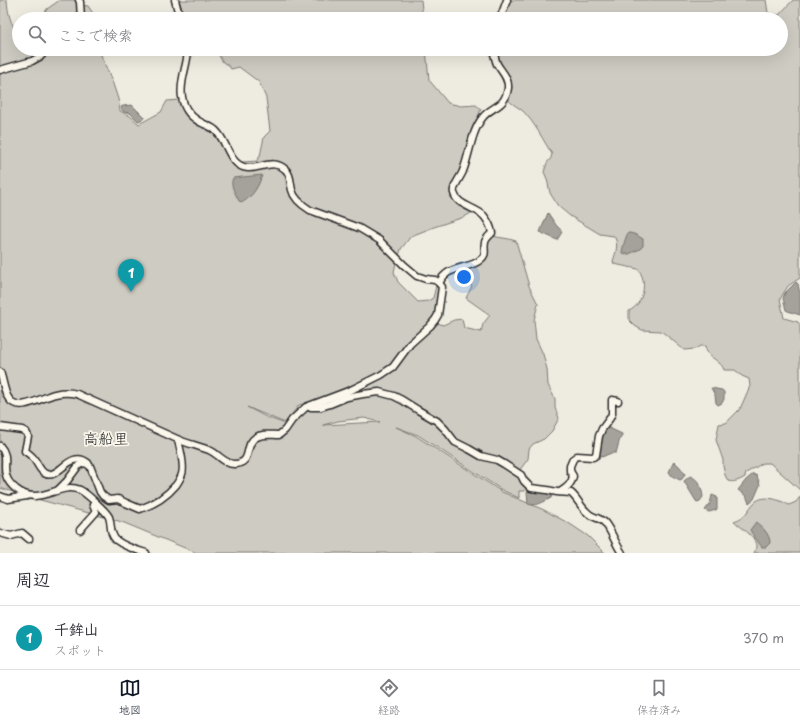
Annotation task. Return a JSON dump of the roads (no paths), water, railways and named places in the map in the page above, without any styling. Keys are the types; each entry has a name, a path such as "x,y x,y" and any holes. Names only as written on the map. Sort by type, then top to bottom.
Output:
{"street":[{"path":"79,0 81,12"},
{"path":"175,0 178,12"},
{"path":"503,12 507,0"},
{"path":"0,70 32,61 41,56"},
{"path":"0,372 8,398 18,405 27,404 54,394 65,392 77,394 178,440 212,451 224,461 233,465 242,463 247,457 250,444 254,438 263,435 279,435 306,407 351,390 381,375 393,367 410,344 430,326 438,315 442,287 439,283 434,280 426,280 417,276 404,266 379,240 359,228 305,207 296,198 292,191 290,176 286,169 270,164 249,168 240,166 233,159 218,132 193,118 186,109 182,97 182,83 188,56"},
{"path":"439,283 444,275 449,272 481,260 485,252 485,242 492,234 492,229 484,216 461,202 454,194 454,189 463,173 475,132 479,124 484,116 504,100 506,95 508,83 497,63 495,56"},
{"path":"306,407 330,404 348,397 378,392 394,396 437,421 460,446 481,456 497,460 521,475 524,481 531,488 571,493 590,515 604,521 622,553"},
{"path":"560,492 569,485 572,480 573,476 570,471 570,466 573,459 577,456 593,457 596,455 599,436 612,414 612,400 618,401"},
{"path":"0,427 22,430 26,432 28,436 25,450 35,460 41,471 46,474 52,475 68,463 75,460 82,460 87,462 90,466 103,496 109,500 118,499 140,509 152,505 166,496 182,474 183,464 178,440"},
{"path":"0,446 5,453 6,474 8,480 14,488 28,496"},
{"path":"56,491 67,481 79,465 85,463 90,466"},
{"path":"0,496 8,499 28,496 43,496 67,488 80,490 86,493 108,516 112,534 115,539 128,548 146,553"},
{"path":"80,530 96,512 93,505 96,503"},
{"path":"0,533 11,536 22,533 29,539"}],"place":[{"name":"千鉾山","path":"131,292"}],"district":[{"name":"高船里","path":"106,437"}]}
